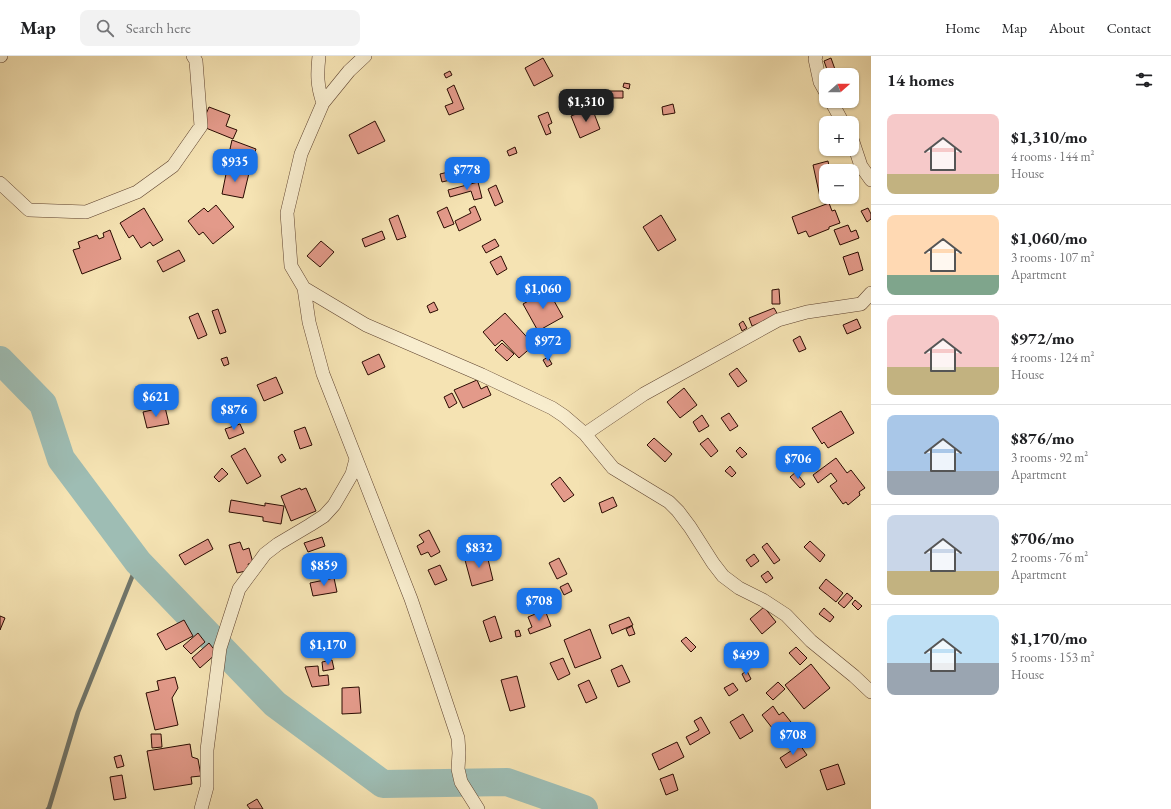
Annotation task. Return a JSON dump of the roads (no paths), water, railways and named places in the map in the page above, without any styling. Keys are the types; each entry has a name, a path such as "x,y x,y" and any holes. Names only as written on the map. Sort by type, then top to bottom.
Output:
{"street":[{"path":"0,183 29,210 86,212 137,192 173,166 201,126 196,61 193,56"},
{"path":"320,56 317,77 319,92 323,103"},
{"path":"365,56 349,71 323,103 301,154 287,214 291,266 304,288 309,322 323,374 411,599 458,738 458,768 461,782 478,809"},
{"path":"816,56 815,59 819,77"},
{"path":"858,156 862,166 871,180"},
{"path":"304,288 366,325 482,375 552,408 585,434 614,468 669,502 690,527 712,563 723,576 739,588 763,600 786,615 811,641 871,692"},
{"path":"585,434 644,394 778,320 807,312 861,304 871,293"},
{"path":"201,809 207,788 207,750 220,648 239,589 265,554 278,544 310,526 324,516 334,505 352,474 356,459"}],"waterway":[{"path":"0,360 43,404 61,459 138,562 275,704 383,784 507,782 584,809"},
{"path":"48,809 78,712 138,562"}]}
